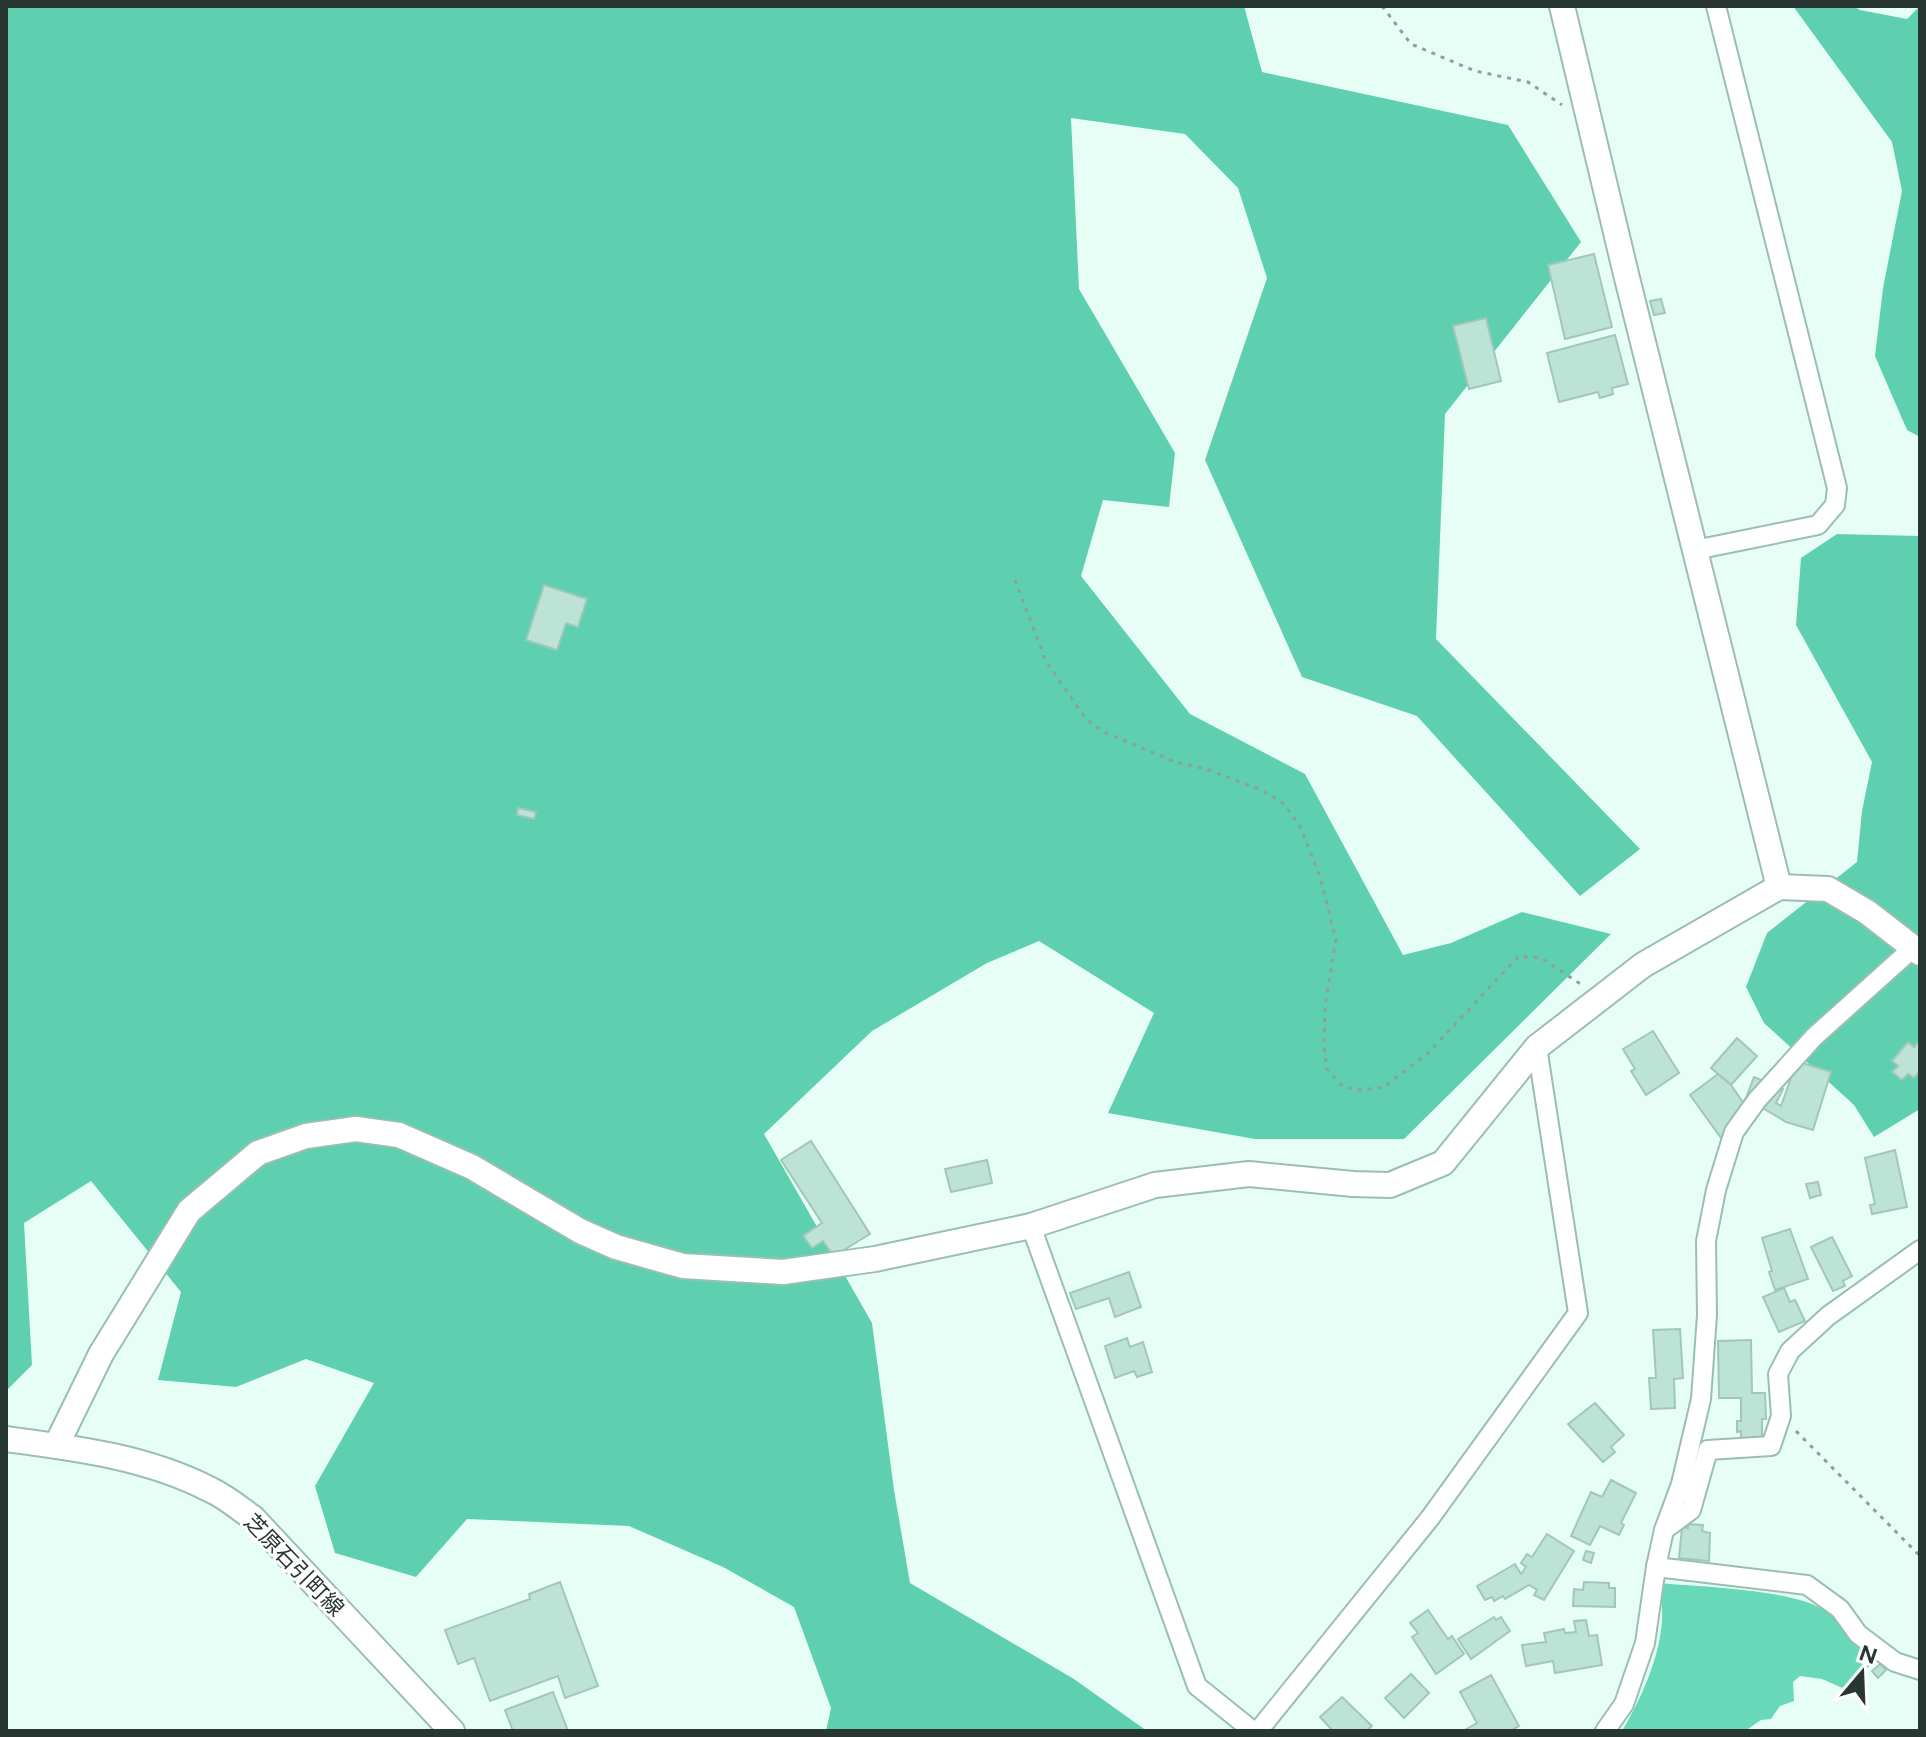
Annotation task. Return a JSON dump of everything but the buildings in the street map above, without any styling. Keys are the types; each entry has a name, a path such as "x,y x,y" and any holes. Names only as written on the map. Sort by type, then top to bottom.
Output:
{"street":[{"path":"1562,6 1779,887"},
{"path":"1695,550 1818,525 1835,505 1837,488 1716,6"},
{"path":"56,1446 101,1354 189,1211 258,1153 306,1136 356,1129 399,1135 472,1167 580,1231 616,1247 683,1266 783,1272 875,1259 1031,1226 1155,1185 1249,1174 1390,1185 1443,1163 1537,1047 1643,965 1779,887 1828,889 1867,912 1916,951 1814,1037 1757,1100 1734,1132 1716,1190 1706,1241 1707,1315 1701,1399 1681,1484 1664,1530 1645,1643 1624,1704 1605,1731"},
{"path":"1031,1226 1197,1686 1255,1731 1430,1518 1578,1313 1537,1047"},
{"path":"1664,1530 1691,1510 1708,1450 1771,1446 1781,1416 1778,1374 1790,1351 1828,1316 1920,1250"},
{"name":"芝原石引町線","path":"6,1439 111,1456 170,1471 213,1490 253,1518 452,1731"},
{"path":"1656,1567 1807,1585 1840,1609 1858,1634 1895,1662 1920,1670"}],"path":[{"path":"1382,6 1411,44 1475,71 1528,82 1592,125"},
{"path":"1015,580 1046,661 1085,718 1104,732 1175,762 1206,769 1261,790 1283,803 1300,826 1320,877 1336,940 1325,1006 1324,1047 1327,1069 1343,1087 1361,1090 1384,1087 1428,1053 1519,956 1541,958 1600,998"},
{"path":"1781,1416 1920,1556"}],"shaded area":[{"path":"6,6 1244,6 1262,72 1508,125 1581,242 1445,414 1436,639 1640,849 1580,896 1417,716 1302,677 1205,460 1267,278 1238,188 1185,134 1071,118 1079,289 1175,453 1169,507 1103,500 1081,576 1190,714 1305,774 1403,955 1451,943 1522,912 1611,934 1404,1139 1255,1139 1108,1113 1154,1013 1039,941 987,963 872,1031 764,1134 872,1323 910,1583 1074,1679 1147,1731 826,1731 831,1708 794,1607 723,1567 629,1526 467,1519 416,1577 335,1553 315,1486 374,1383 306,1359 236,1387 158,1380 181,1292 91,1181 24,1223 32,1365 6,1391"},
{"path":"1793,6 1853,6 1907,19 1920,6 1920,437 1907,430 1875,356 1883,288 1902,191 1892,142"},
{"path":"1837,534 1920,536 1920,1109 1874,1137 1854,1105 1764,1023 1746,987 1767,933 1857,862 1862,811 1872,762 1796,625 1801,558"},
{"path":"1659,1583 1747,1590 1813,1604 1840,1623 1872,1663 1847,1690 1822,1679 1800,1676 1793,1682 1794,1701 1780,1706 1771,1719 1761,1720 1745,1731 1622,1731 1642,1692 1657,1650 1662,1617"}]}
